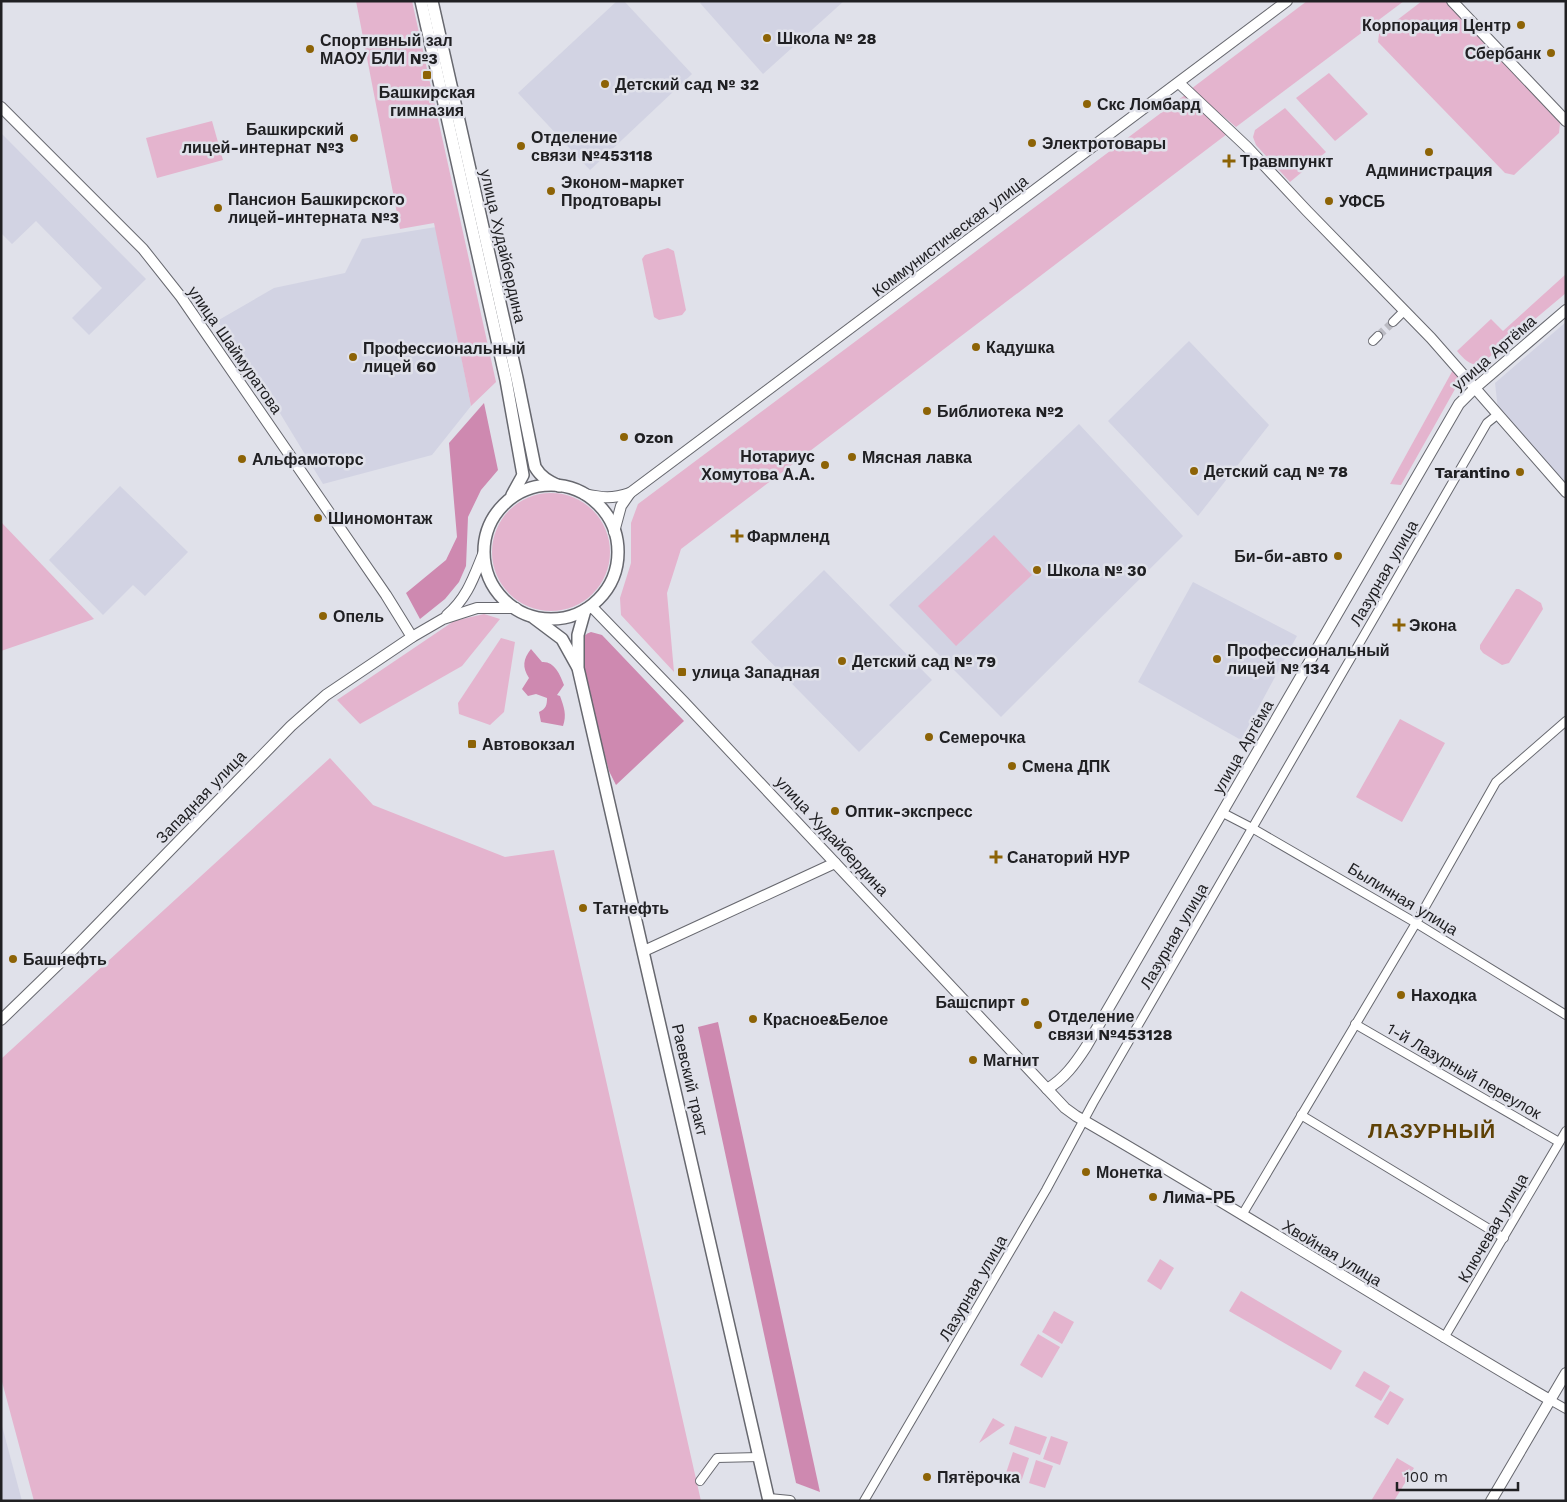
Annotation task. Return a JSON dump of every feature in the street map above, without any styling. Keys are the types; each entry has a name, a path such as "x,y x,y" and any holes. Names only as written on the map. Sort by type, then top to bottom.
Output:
{"main road":[{"name":"улица Худайбердина","path":"421,1 506,380 522,475 512,495"},
{"name":"улица Худайбердина","path":"432,1 513,360 535,467 544,479 559,486"},
{"name":"Коммунистическая улица","path":"584,494 603,498 616,498 630,493 1287,1"},
{"path":"1452,1 1566,121"},
{"path":"1179,83 1247,147 1307,212 1404,311 1475,388 1566,492"},
{"name":"улица Шаймуратова","path":"1,107 143,249 181,297 386,595 412,638"},
{"name":"улица Артёма","path":"1047,1089 1068,1072 1086,1047 1223,813 1446,423 1459,404 1475,388 1566,310"},
{"path":"539,486 559,486 584,494 599,505 608,518 618,549 616,565 606,593 588,609 566,617 550,619 531,616 506,602 491,583 486,568 484,552 486,532 499,509 512,495 539,486"},
{"name":"Коммунистическая улица","path":"614,532 621,506 630,493"},
{"name":"Западная улица","path":"1,1020 75,948 291,726 326,695 443,619 458,606 466,594 484,552"},
{"name":"Западная улица","path":"443,619 477,608 516,608"},
{"name":"улица Худайбердина","path":"588,609 684,702 1065,1108 1084,1121"},
{"name":"Раевский тракт","path":"588,609 578,636 578,668 769,1500"},
{"name":"Раевский тракт","path":"531,616 562,639 578,668"},
{"path":"644,951 835,863"},
{"name":"Хвойная улица","path":"1084,1121 1550,1400"},
{"path":"1491,1501 1566,1373"},
{"path":"769,1500 790,1501"}],"street":[{"path":"1393,322 1404,311"},
{"name":"Лазурная улица","path":"864,1501 1046,1190 1252,828 1487,423 1497,414"},
{"path":"1242,1215 1416,923 1496,782 1566,721"},
{"name":"Былинная улица","path":"1223,813 1416,923 1566,1015"},
{"name":"1-й Лазурный переулок","path":"1355,1024 1559,1142"},
{"path":"1301,1115 1504,1238"},
{"name":"Ключевая улица","path":"1444,1338 1566,1131"},
{"name":"Хвойная улица","path":"1550,1400 1566,1409"},
{"path":"700,1481 717,1458 759,1457"}],"shaded area":[{"path":"356,1 412,1 496,382 471,406 434,223 400,229"},
{"name":"Детский сад № 32","path":"617,1 624,1 692,74 590,170 518,93"},
{"name":"Школа № 28","path":"702,1 844,1 763,74 700,3"},
{"path":"1307,1 1404,1 1236,127 1191,89"},
{"path":"1422,1 1445,1 1560,123 1559,133 1514,175 1505,173 1378,42 1379,34"},
{"path":"1329,73 1368,114 1335,141 1296,98"},
{"path":"1185,95 1227,134 681,549 667,593 674,672 621,615 620,598 631,563 631,523 638,504"},
{"path":"1285,108 1326,152 1290,182 1256,145 1253,137 1255,130"},
{"path":"212,121 223,160 157,178 146,138"},
{"path":"1,133 146,279 89,335 72,318 102,288 36,221 12,244 1,233"},
{"name":"Профессиональный лицей 60","path":"436,227 471,406 432,455 323,484 247,359 217,321 274,288 345,273 362,239"},
{"path":"668,248 674,251 686,310 682,315 659,320 654,317 642,259 645,255"},
{"path":"1566,274 1566,293 1480,365 1470,363 1457,351 1491,319 1503,331"},
{"path":"1566,322 1566,486 1498,410 1495,383"},
{"name":"Детский сад № 78","path":"1189,341 1269,425 1198,516 1108,421"},
{"path":"1454,368 1458,374 1459,382 1401,485 1390,484"},
{"path":"484,403 498,470 481,490 468,517 466,566 459,582 445,599 420,619 406,593 446,560 457,537 449,443"},
{"name":"Школа № 30","path":"1079,424 1183,536 1001,717 889,605"},
{"path":"120,486 188,552 145,596 133,585 103,615 49,560"},
{"path":"551,493 574,497 593,510 606,529 610,552 606,575 593,594 574,607 551,611 528,607 509,594 496,575 492,552 496,529 509,510 528,497"},
{"path":"1,522 94,619 1,651"},
{"path":"994,535 1032,575 956,646 918,606"},
{"name":"Детский сад № 79","path":"824,570 932,680 859,752 751,642"},
{"name":"Профессиональный лицей № 134","path":"1193,582 1297,636 1241,740 1138,682"},
{"path":"1516,589 1541,603 1543,609 1509,663 1502,665 1483,653 1480,645"},
{"path":"484,614 500,619 462,666 360,724 337,700 454,621"},
{"path":"591,632 602,635 684,721 616,785 609,771 583,664 583,639 585,635"},
{"path":"501,638 515,642 504,712 490,725 459,714 458,703"},
{"path":"531,649 542,662 553,666 564,685 557,695 560,696 564,711 563,726 541,722 539,712 546,706 547,698 536,694 528,696 522,689 529,678 524,663"},
{"path":"1400,719 1445,743 1402,822 1356,797"},
{"path":"330,758 373,805 505,857 554,850 701,1501 34,1501 1,1378 1,1059"},
{"path":"718,1022 820,1492 796,1483 698,1027"},
{"path":"1160,1259 1174,1268 1161,1290 1147,1281"},
{"path":"1241,1291 1342,1351 1331,1370 1229,1311"},
{"path":"1054,1311 1074,1322 1062,1344 1042,1332"},
{"path":"1038,1334 1060,1347 1042,1378 1020,1365"},
{"path":"1364,1371 1390,1386 1381,1401 1355,1386"},
{"path":"1390,1391 1404,1399 1388,1425 1374,1417"},
{"path":"993,1418 1005,1425 979,1443"},
{"path":"1,1422 22,1501 1,1501"},
{"path":"1015,1426 1047,1437 1040,1455 1009,1444"},
{"path":"1051,1436 1068,1442 1060,1465 1043,1459"},
{"path":"1013,1452 1029,1458 1021,1482 1005,1476"},
{"path":"1397,1458 1414,1468 1394,1501 1371,1501"},
{"path":"1036,1460 1053,1466 1045,1488 1029,1483"}],"tunnel":[{"path":"1378,336 1393,322"}],"place":[{"name":"Корпорация Центр","path":"1521,25"},
{"name":"Школа № 28","path":"767,38"},
{"name":"Спортивный зал МАОУ БЛИ №3","path":"310,49"},
{"name":"Сбербанк","path":"1551,53"},
{"name":"Башкирская гимназия","path":"427,75"},
{"name":"Детский сад № 32","path":"605,84"},
{"name":"Скс Ломбард","path":"1087,104"},
{"name":"Башкирский лицей-интернат №3","path":"354,138"},
{"name":"Электротовары","path":"1032,143"},
{"name":"Отделение связи №453118","path":"521,146"},
{"name":"Администрация","path":"1429,152"},
{"name":"Травмпункт","path":"1229,161"},
{"name":"Эконом-маркет Продтовары","path":"551,191"},
{"name":"УФСБ","path":"1329,201"},
{"name":"Пансион Башкирского лицей-интерната №3","path":"218,208"},
{"name":"Кадушка","path":"976,347"},
{"name":"Профессиональный лицей 60","path":"353,357"},
{"name":"Библиотека №2","path":"927,411"},
{"name":"Ozon","path":"624,437"},
{"name":"Мясная лавка","path":"852,457"},
{"name":"Альфамоторс","path":"242,459"},
{"name":"Нотариус Хомутова А.А.","path":"825,465"},
{"name":"Детский сад № 78","path":"1194,471"},
{"name":"Tarantino","path":"1520,472"},
{"name":"Шиномонтаж","path":"318,518"},
{"name":"Фармленд","path":"737,536"},
{"name":"Би-би-авто","path":"1338,556"},
{"name":"Школа № 30","path":"1037,570"},
{"name":"Опель","path":"323,616"},
{"name":"Экона","path":"1399,625"},
{"name":"Профессиональный лицей № 134","path":"1217,659"},
{"name":"Детский сад № 79","path":"842,661"},
{"name":"улица Западная","path":"682,672"},
{"name":"Семерочка","path":"929,737"},
{"name":"Автовокзал","path":"472,744"},
{"name":"Смена ДПК","path":"1012,766"},
{"name":"Оптик-экспресс","path":"835,811"},
{"name":"Санаторий НУР","path":"996,857"},
{"name":"Татнефть","path":"583,908"},
{"name":"Башнефть","path":"13,959"},
{"name":"Находка","path":"1401,995"},
{"name":"Башспирт","path":"1025,1002"},
{"name":"Красное&Белое","path":"753,1019"},
{"name":"Отделение связи №453128","path":"1038,1025"},
{"name":"Магнит","path":"973,1060"},
{"name":"Монетка","path":"1086,1172"},
{"name":"Лима-РБ","path":"1153,1197"},
{"name":"Пятёрочка","path":"927,1477"}],"district":[{"name":"ЛАЗУРНЫЙ","path":"1432,1130"}]}
